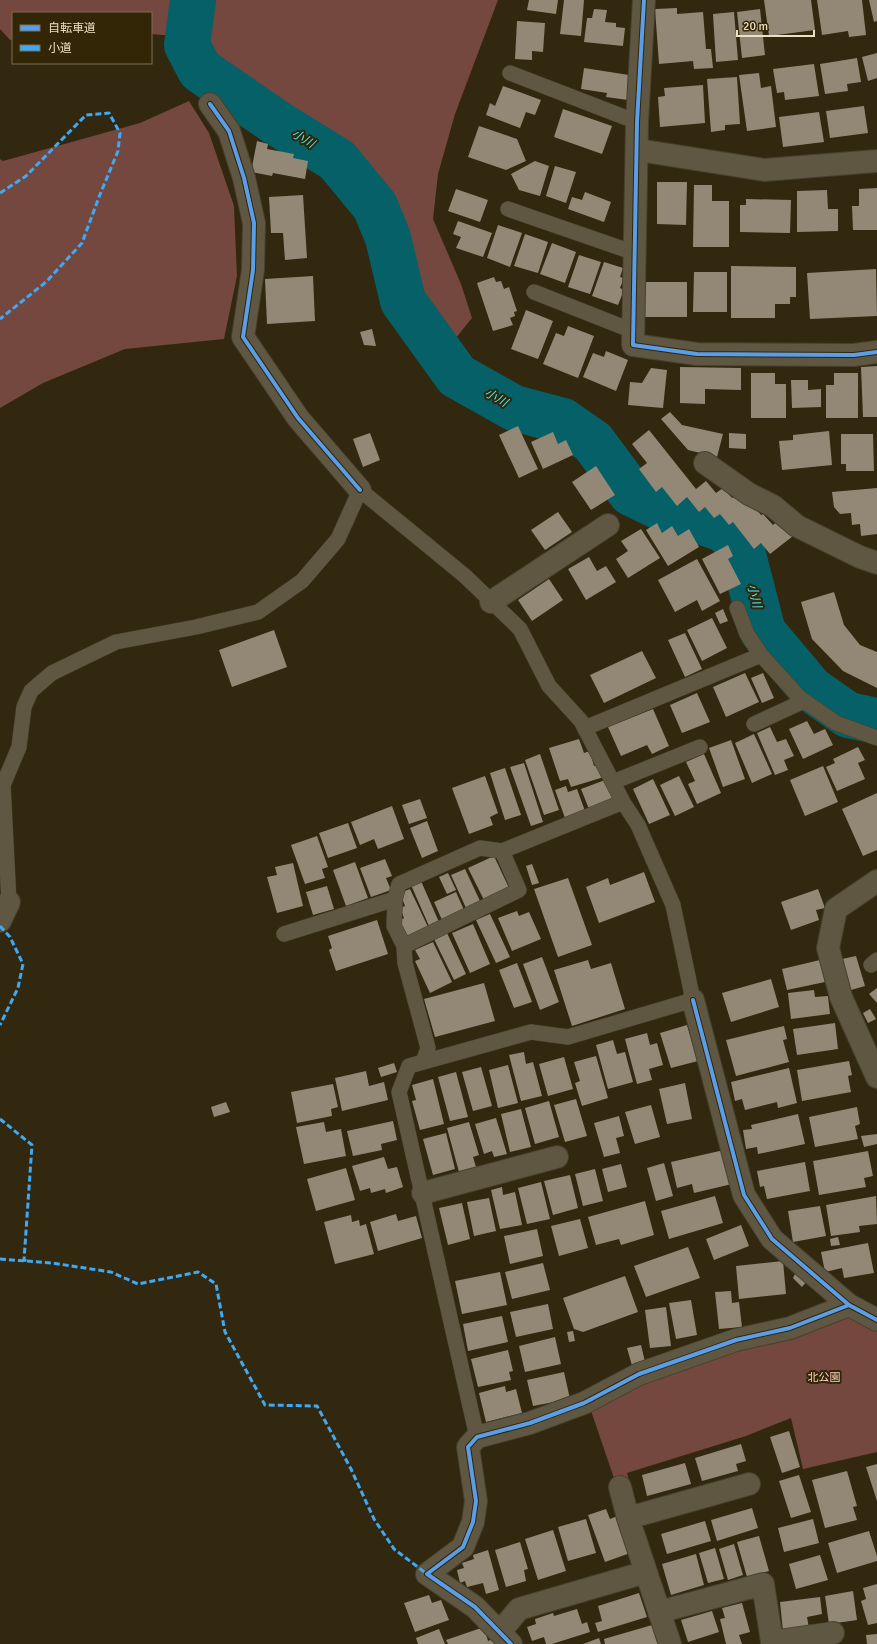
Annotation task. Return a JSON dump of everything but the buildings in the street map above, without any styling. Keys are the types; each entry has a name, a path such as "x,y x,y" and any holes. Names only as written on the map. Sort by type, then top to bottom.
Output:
{"street":[{"path":"644,0 638,122 633,345 697,354 854,355 877,352"},
{"path":"210,104 229,131 244,178 254,223 253,270 243,337 298,418 360,490"},
{"path":"638,150 764,170 877,161"},
{"path":"705,463 749,494 773,506 797,526 860,558 877,563"},
{"path":"491,602 608,525"},
{"path":"877,881 836,909 828,948 841,997 877,1077"},
{"path":"0,921 9,902"},
{"path":"693,1000 744,1195 772,1239 849,1306 877,1320"},
{"path":"423,1194 557,1157"},
{"path":"646,1572 519,1609 506,1638 475,1607 427,1574 463,1548 473,1522 476,1501 468,1447 477,1437 530,1424 584,1403 639,1374 684,1358 736,1340 790,1328 849,1306"},
{"path":"628,1518 749,1484"},
{"path":"620,1487 628,1518 670,1644"},
{"path":"659,1612 764,1584 772,1642 833,1633"}],"lane":[{"path":"510,73 638,122"},
{"path":"508,209 635,253"},
{"path":"534,292 633,331"},
{"path":"9,902 3,785 19,747 24,707 31,691 52,673 116,642 196,627 258,612 302,581 338,539 360,490 465,576 520,629 549,686 581,721 623,802 638,825 673,905 693,1000 568,1037 531,1032 409,1066 399,1092 477,1437"},
{"path":"737,608 747,634 761,655 804,701 836,723 877,738"},
{"path":"585,728 761,655"},
{"path":"754,724 804,701"},
{"path":"613,782 700,747"},
{"path":"423,1062 428,1048 405,963 404,946 394,926 396,899 399,884 480,848 502,851 623,802"},
{"path":"404,946 519,890 502,851"},
{"path":"284,934 396,899"}],"green space":[{"path":"0,0 178,0 175,36 152,34 152,12 12,12 12,39 10,40 0,29"},
{"path":"208,0 498,0 455,114 438,174 433,219 461,284 472,318 451,344 411,299 394,230 382,198 344,151 301,122 228,65 202,42"},
{"path":"189,101 209,133 234,206 237,276 224,339 125,349 43,383 0,408 0,159 3,161 140,123"},
{"name":"北公園","path":"848,1310 877,1325 877,1452 803,1469 791,1418 746,1436 627,1473 630,1484 617,1487 589,1405 641,1380"}],"waterway":[{"name":"小川","path":"193,0 187,45 200,70 277,123 337,160 375,206 388,238 403,301 457,376 514,408 563,421 593,442 631,493 664,509 723,529 740,543 763,632 811,689 848,715 877,721"}],"marked path":[{"path":"0,193 26,176 86,115 109,113 120,133 118,151 82,243 46,282 0,319"},
{"path":"0,926 10,937 23,964 18,988 0,1025"},
{"path":"0,1119 32,1145 24,1260 28,1261"},
{"path":"0,1259 52,1263 111,1272 138,1284 198,1272 216,1284 225,1332 265,1405 317,1406 351,1469 374,1519 394,1549 427,1574"}],"cycle path":[{"path":"644,0 637,122 633,345 697,354 854,355 877,352"},
{"path":"210,104 229,131 244,178 254,223 253,270 243,337 298,418 360,490"},
{"path":"693,1000 744,1195 772,1239 849,1305 877,1320"},
{"path":"511,1644 475,1607 427,1574 463,1547 473,1522 476,1501 468,1447 477,1437 530,1423 584,1403 639,1374 736,1340 790,1328 849,1305"}]}
